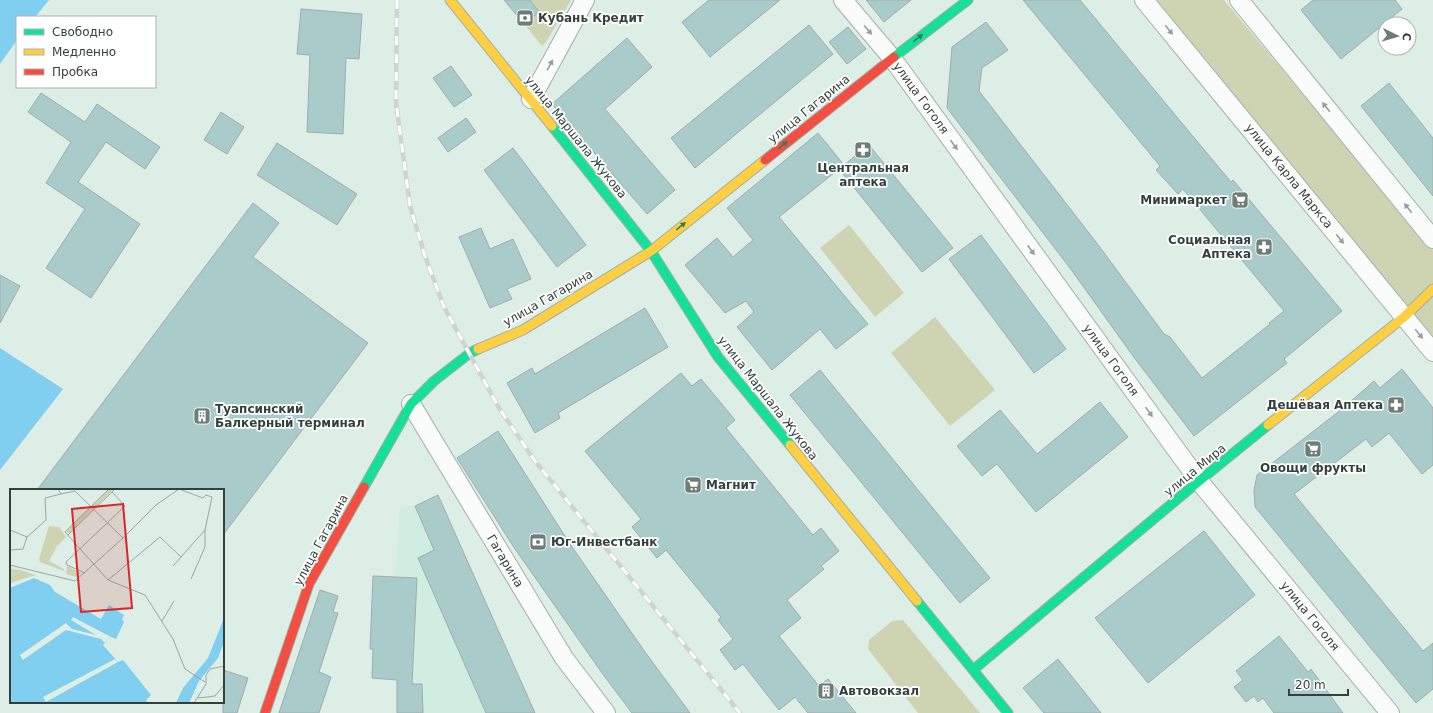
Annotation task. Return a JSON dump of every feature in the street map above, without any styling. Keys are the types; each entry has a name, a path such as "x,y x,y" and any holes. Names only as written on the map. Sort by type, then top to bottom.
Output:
{"street":[{"name":"улица Маршала Жукова","path":"450,0 531,99 651,251 718,357 1008,713"},
{"path":"531,99 585,0"},
{"name":"улица Гоголя","path":"843,0 892,58 1199,481 1390,713"},
{"name":"улица Гагарина","path":"265,713 309,584 411,404 434,381 470,353 523,330 651,251 892,58 968,0"},
{"name":"улица Карла Маркса","path":"1144,0 1433,352"},
{"path":"1239,0 1433,239"},
{"name":"улица Мира","path":"973,670 1199,481 1404,317 1433,289"},
{"name":"Гагарина","path":"411,404 564,658 606,713"}],"shaded area":[{"path":"505,0 571,0 546,42 542,46"},
{"path":"1157,0 1224,0 1433,250 1433,340"},
{"path":"849,225 904,293 875,317 820,248"},
{"path":"935,317 995,390 950,426 891,353"},
{"path":"415,506 434,550 418,558 486,713 397,713 397,684 394,677 395,577 400,507"},
{"path":"903,620 980,713 918,713 868,649 869,640 892,621"}],"water":[{"path":"0,0 49,0 36,16 16,16 16,41 0,64"},
{"path":"0,348 63,389 0,470"}],"building":[{"name":"Кубань Кредит","path":"504,0 530,0 539,12 524,24"},
{"path":"709,0 780,0 710,57 682,22"},
{"path":"866,0 911,0 884,22"},
{"path":"1023,0 1080,0 1231,182 1233,180 1342,311 1284,359 1287,363 1194,436 1133,356 1070,268 947,108 952,47 986,22 1008,50 982,68 979,91 1099,246 1164,334 1170,337 1202,378 1270,324 1269,323 1284,311 1183,189 1178,194 1156,170 1160,166"},
{"path":"1313,0 1395,0 1402,9 1393,16 1377,16 1377,29 1341,59 1301,10"},
{"path":"301,9 362,14 359,59 346,58 343,134 307,132 310,55 297,54"},
{"path":"809,25 833,54 695,168 671,138"},
{"path":"848,27 866,49 847,64 829,42"},
{"path":"627,38 652,67 605,109 675,190 647,214 552,104"},
{"path":"451,66 472,95 454,107 433,78"},
{"path":"1389,83 1433,138 1433,196 1361,106"},
{"path":"41,93 85,122 97,104 160,147 145,169 106,142 78,182 140,224 91,298 46,268 85,209 46,183 71,142 28,112"},
{"path":"221,112 244,127 227,154 204,140"},
{"path":"466,118 476,132 448,152 438,138"},
{"path":"818,133 844,165 779,217 868,324 836,349 820,329 772,370 737,327 754,312 746,301 725,313 685,265 717,238 733,257 753,240 727,208"},
{"path":"277,143 357,194 337,225 257,175"},
{"path":"869,145 953,248 922,272 839,169"},
{"path":"513,148 586,245 557,267 484,170"},
{"name":"Туапсинский Балкерный терминал","path":"253,203 279,223 253,257 368,343 224,534 224,489 38,489"},
{"path":"481,228 490,249 513,239 531,279 507,289 512,299 490,308 459,237"},
{"path":"981,235 1066,349 1034,373 949,259"},
{"path":"0,275 20,286 0,323"},
{"path":"645,308 668,347 558,413 560,418 535,433 507,383 532,368 535,374"},
{"path":"1402,369 1433,408 1433,465 1422,474 1389,433 1372,447 1366,439 1294,494 1423,651 1433,643 1433,689 1416,703 1255,507 1254,490 1257,475 1342,409 1374,381 1380,388"},
{"path":"820,370 990,578 960,603 790,395"},
{"name":"Магнит","path":"681,373 692,386 701,379 735,420 726,428 813,535 821,528 839,551 821,566 824,569 787,600 801,618 779,636 819,686 828,679 856,713 808,713 795,697 779,710 743,664 735,670 720,650 733,639 718,620 721,617 666,550 657,558 632,527 641,519 585,451"},
{"path":"1100,402 1128,437 1036,512 997,464 982,476 957,446 1000,410 1037,454"},
{"path":"498,431 570,544 645,652 690,713 632,713 602,673 513,546 457,458"},
{"path":"438,495 535,713 486,713 418,558 434,550 415,506"},
{"path":"1204,531 1255,595 1148,683 1095,618"},
{"path":"373,576 417,578 412,684 422,684 423,713 397,713 397,680 372,678 373,649 370,649"},
{"path":"320,590 338,596 333,612 338,613 319,672 331,677 319,713 279,713"},
{"path":"1279,636 1308,672 1311,669 1343,713 1274,713 1263,698 1258,702 1254,696 1246,702 1234,687 1243,680 1236,671"},
{"path":"1058,659 1101,713 1044,713 1023,688"},
{"path":"224,670 248,678 237,713 223,713"}],"railway":[{"path":"397,0 396,102 410,206 425,256 444,307 499,408 535,461 740,713"}],"traffic: fast":[{"path":"894,57 968,0"},
{"path":"552,126 651,251 718,357 790,445"},
{"path":"364,487 411,404 434,381 470,353 478,349"},
{"path":"973,670 1268,425"},
{"path":"917,601 1008,713"}],"traffic: slow":[{"path":"450,0 552,126"},
{"path":"478,349 523,330 651,251 765,160"},
{"path":"1268,425 1404,317 1433,289"},
{"path":"790,445 917,601"}],"traffic: jam":[{"path":"765,160 894,57"},
{"path":"265,713 309,584 364,487"}],"place":[{"name":"Кубань Кредит","path":"525,18"},
{"name":"Центральная аптека","path":"863,150"},
{"name":"Минимаркет","path":"1240,200"},
{"name":"Социальная Аптека","path":"1264,247"},
{"name":"Дешёвая Аптека","path":"1396,405"},
{"name":"Туапсинский Балкерный терминал","path":"202,416"},
{"name":"Овощи фрукты","path":"1313,449"},
{"name":"Магнит","path":"693,485"},
{"name":"Юг-Инвестбанк","path":"538,542"},
{"name":"Автовокзал","path":"826,691"}]}
